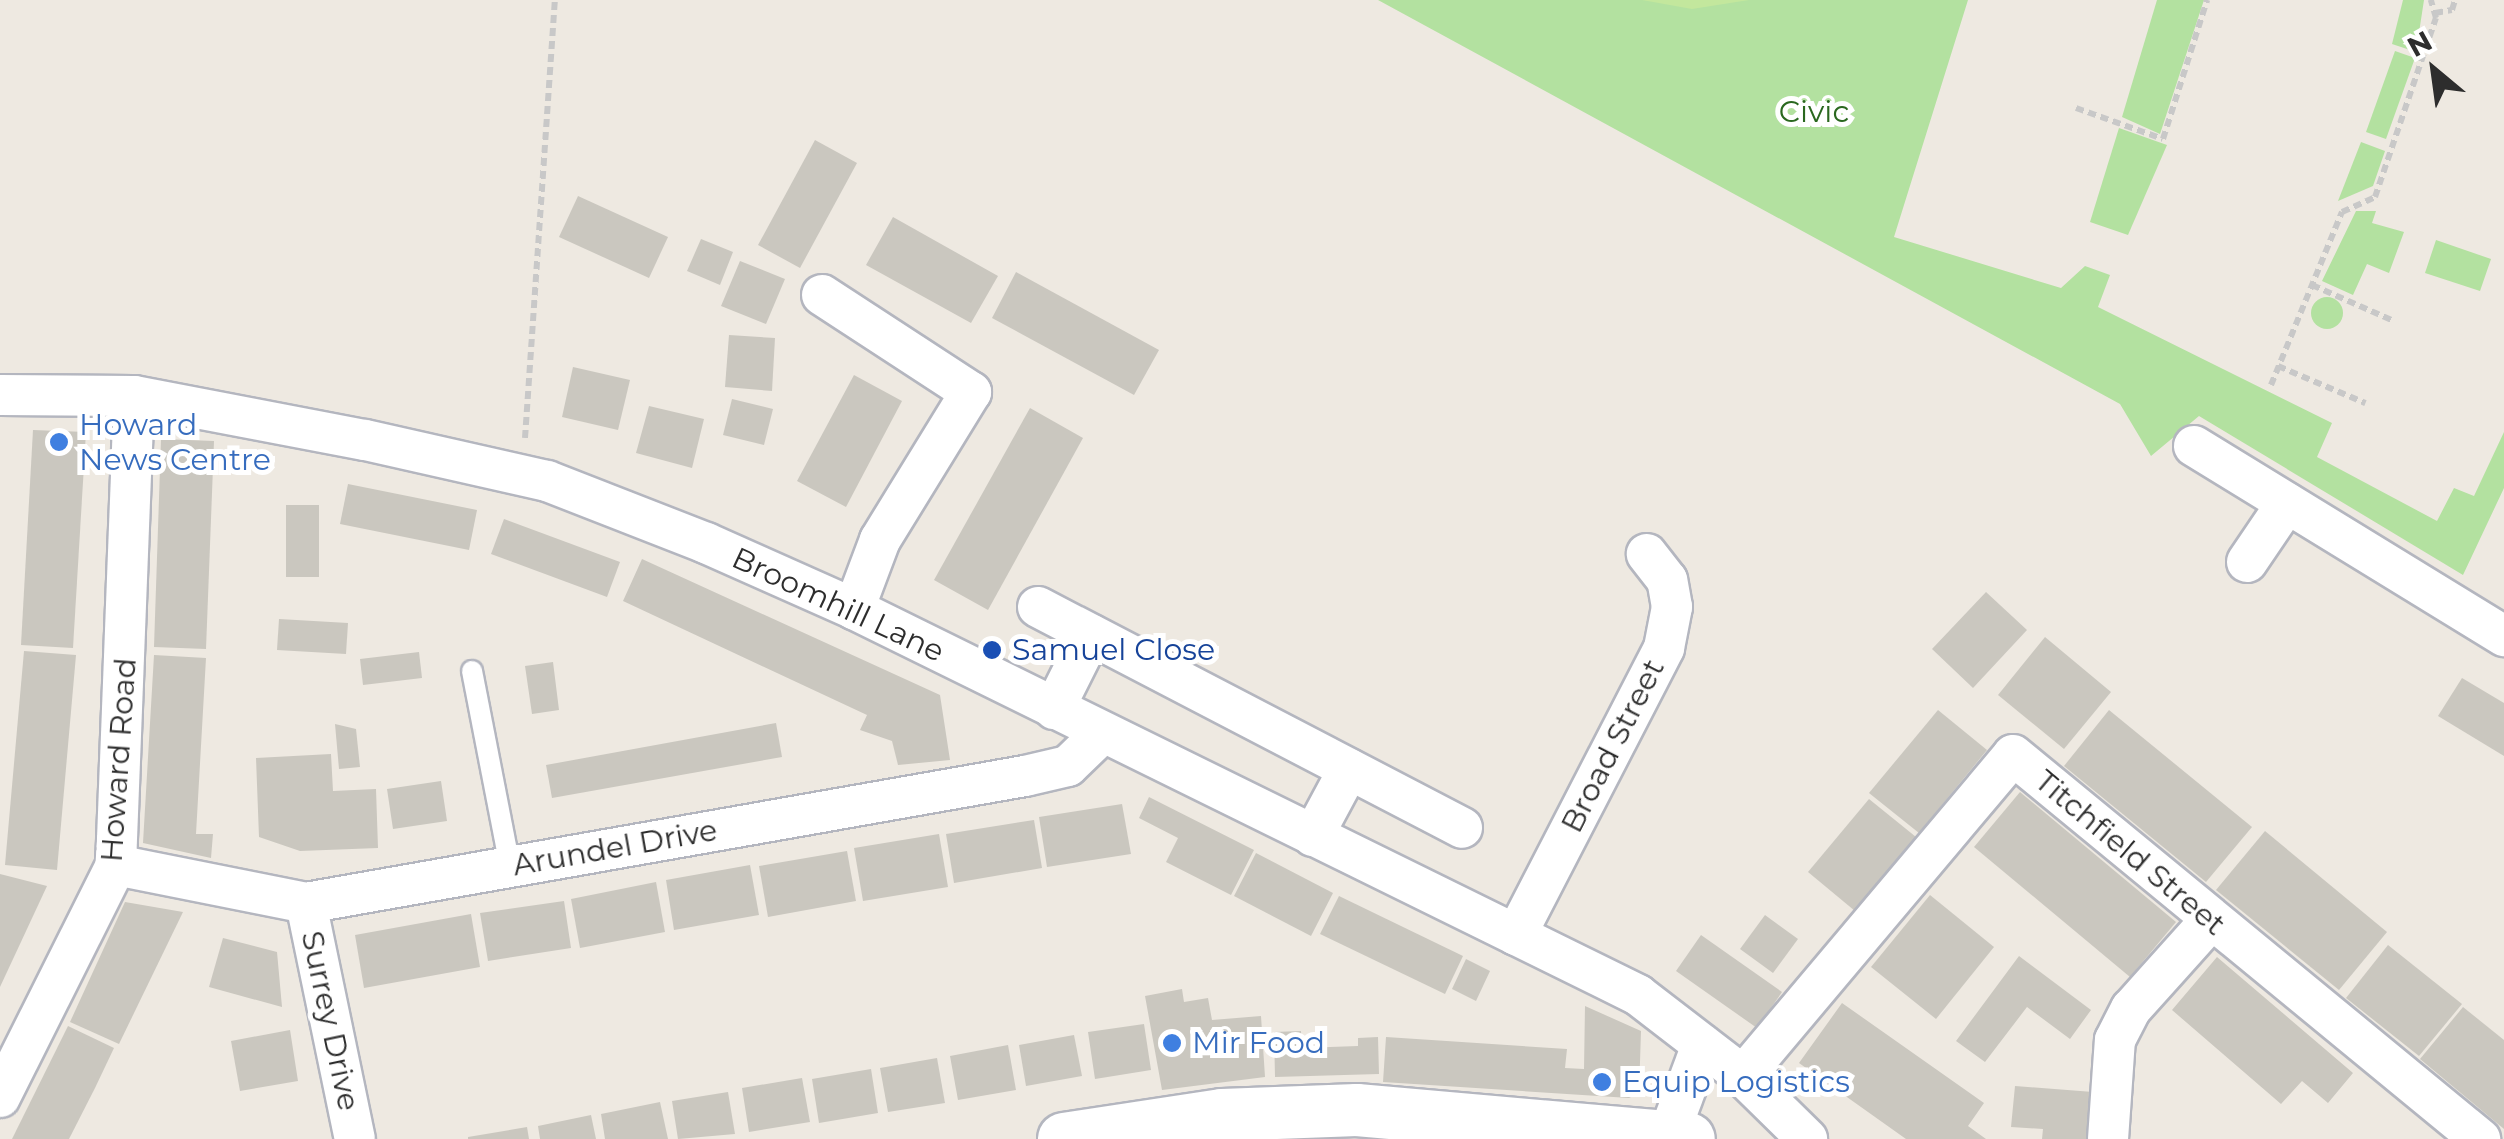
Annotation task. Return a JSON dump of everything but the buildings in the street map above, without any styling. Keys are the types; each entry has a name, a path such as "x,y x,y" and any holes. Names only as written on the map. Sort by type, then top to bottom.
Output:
{"street":[{"path":"822,295 971,392 880,540 854,609"},
{"name":"Broomhill Lane","path":"0,395 134,396 522,476 706,543 854,609 1638,995 1743,1076 1808,1139"},
{"name":"Howard Road","path":"0,1098 116,866 134,396"},
{"path":"2194,446 2504,636"},
{"path":"2247,562 2288,503"},
{"name":"Broad Street","path":"1516,935 1664,648 1672,607 1667,580 1647,554"},
{"path":"1038,607 1462,828"},
{"path":"1054,710 1091,635"},
{"name":"Arundel Drive","path":"116,866 306,903 1054,770 1087,753 1102,733"},
{"name":"Titchfield Street","path":"1743,1076 2014,755 2480,1139"},
{"path":"1313,836 1349,769"},
{"name":"Surrey Drive","path":"306,903 354,1139"},
{"path":"2108,1139 2114,1040 2131,1009 2210,920"},
{"path":"1064,1139 1357,1110 1575,1132 1679,1136 1702,1045"}],"lane":[{"path":"472,671 510,866"}],"path":[{"path":"522,476 555,0"},
{"path":"2076,108 2163,138 2206,0"},
{"path":"2271,384 2342,212 2376,197 2435,13 2431,0"},
{"path":"2435,13 2452,10 2455,0"},
{"path":"2312,284 2394,321"},
{"path":"2278,366 2365,404"}],"green space":[{"name":"Civic","path":"1378,0 1968,0 1894,237 2061,288 2085,266 2110,275 2098,307 2332,423 2317,457 2437,521 2454,488 2474,496 2504,432 2504,488 2463,575 2199,416 2151,456 2120,404"},
{"path":"1642,0 1749,0 1692,9"},
{"path":"2157,0 2204,0 2160,134 2122,117"},
{"path":"2403,0 2424,0 2416,52 2392,44"},
{"path":"2395,51 2415,58 2386,139 2366,132"},
{"path":"2119,128 2167,145 2128,235 2090,222"},
{"path":"2361,142 2385,151 2373,186 2338,201"},
{"path":"2356,211 2376,211 2372,223 2404,232 2389,273 2367,264 2353,295 2322,281"},
{"path":"2436,240 2491,259 2480,291 2425,273"},
{"path":"2327,297 2338,302 2343,313 2338,324 2327,329 2316,324 2311,313 2316,302"}],"place":[{"name":"Howard News Centre","path":"59,442"},
{"name":"Samuel Close","path":"992,650"},
{"name":"Mir Food","path":"1172,1043"},
{"name":"Equip Logistics","path":"1602,1082"}]}
